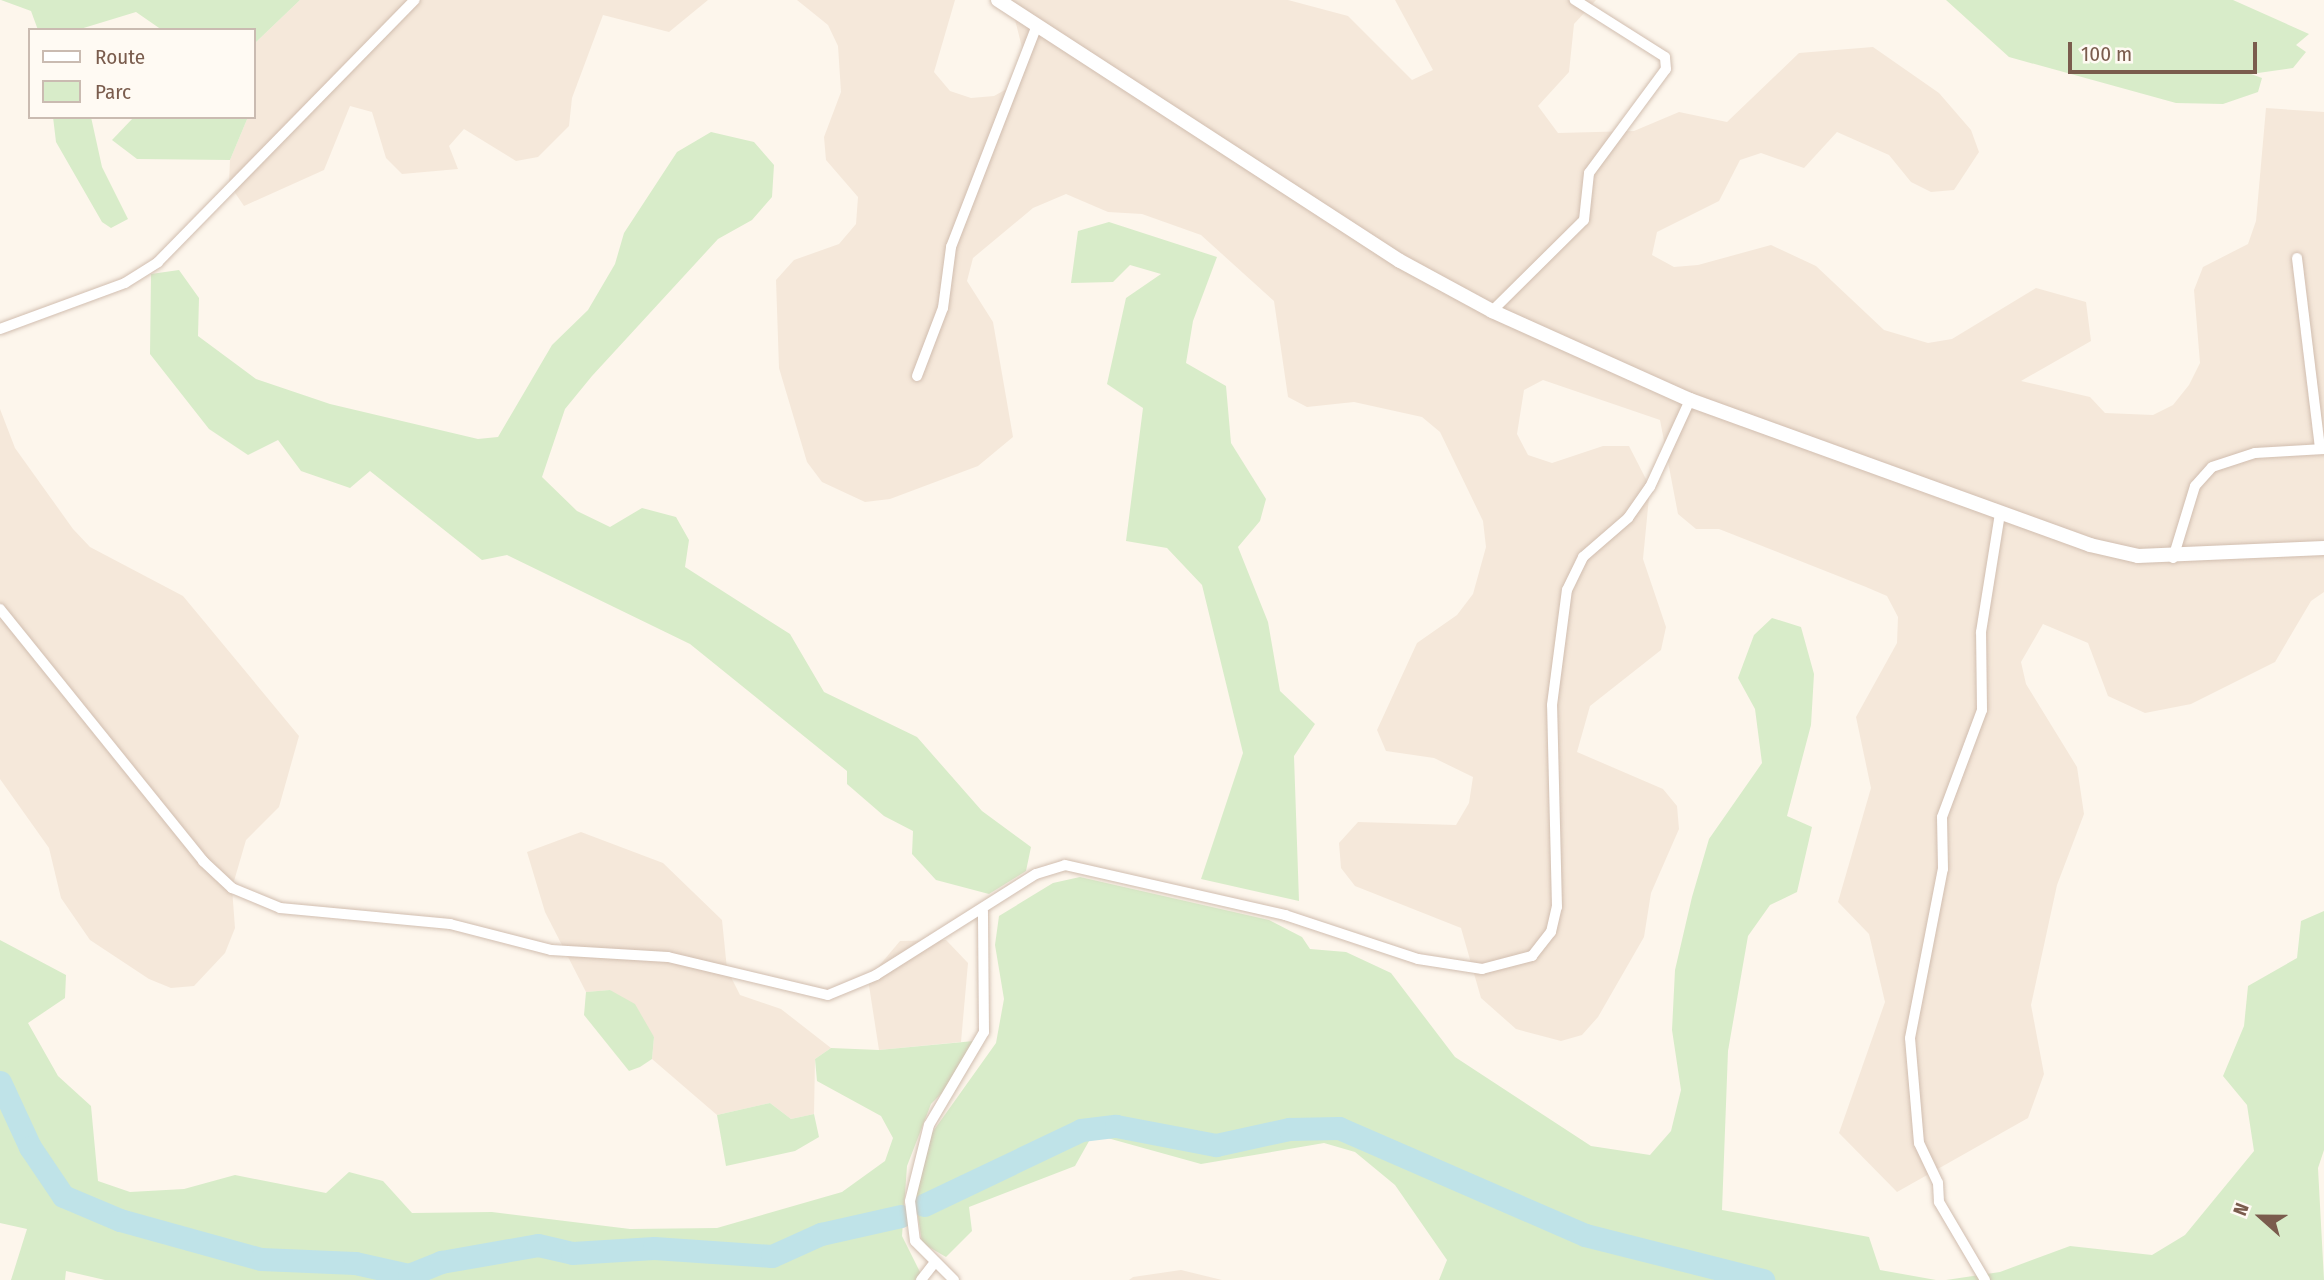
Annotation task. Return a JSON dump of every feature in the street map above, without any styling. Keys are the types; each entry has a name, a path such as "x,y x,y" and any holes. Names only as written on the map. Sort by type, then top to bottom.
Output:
{"street":[{"path":"0,329 125,283 158,262 415,0"},
{"path":"1492,310 1584,220 1588,173 1666,69 1665,57 1575,0"},
{"path":"1000,1 1036,28 1400,261 1492,310 1690,400 2090,545 2173,558 2324,548"},
{"path":"917,376 943,308 951,247 1036,28"},
{"path":"2173,558 2195,486 2212,467 2255,453 2322,449 2297,258"},
{"path":"0,610 203,862 257,902 301,912 473,927 551,950 693,961 828,995 876,975 983,911 1036,874 1065,865 1286,915 1448,966 1482,969 1532,956 1551,932 1557,907 1552,705 1567,590 1583,557 1628,518 1650,487 1690,400"},
{"path":"1985,1280 1939,1202 1938,1182 1919,1143 1910,1038 1943,869 1942,817 1982,710 1981,632 2000,513"},
{"path":"954,1280 911,1231 912,1181 929,1125 984,1032 983,911"},
{"path":"921,1280 936,1262"}],"shaded area":[{"path":"300,0 708,0 669,32 603,15 572,98 569,126 538,157 516,161 464,129 449,146 458,169 402,174 386,158 372,112 350,106 324,170 244,206 229,184 230,160 247,119 256,119 256,42"},
{"path":"797,0 955,0 934,72 950,91 971,98 994,96 1014,85 1026,63 1010,0 1288,0 1348,16 1412,80 1433,70 1395,0 1596,0 1574,24 1569,72 1538,106 1558,133 1634,131 1679,112 1727,122 1799,53 1873,47 1939,93 1971,130 1979,152 1954,190 1931,192 1911,182 1889,155 1837,132 1804,168 1761,153 1740,160 1719,201 1657,232 1652,255 1674,267 1698,265 1771,245 1816,266 1884,330 1928,343 1952,339 2036,288 2086,302 2091,341 2021,381 2090,397 2105,413 2153,415 2173,405 2189,385 2200,363 2194,290 2203,267 2248,244 2256,221 2266,108 2324,112 2324,592 2311,601 2275,662 2191,704 2145,713 2108,696 2088,643 2043,624 2021,662 2026,684 2077,767 2084,814 2057,885 2031,1005 2044,1074 2028,1118 1897,1192 1839,1133 1885,1002 1869,934 1838,902 1871,788 1856,717 1897,643 1898,617 1887,596 1719,529 1696,529 1678,514 1660,420 1543,380 1524,390 1517,434 1528,455 1552,463 1603,446 1629,446 1650,487 1643,559 1666,627 1661,650 1590,706 1577,752 1663,789 1677,806 1679,829 1651,893 1644,937 1598,1017 1582,1035 1561,1041 1516,1029 1481,998 1461,928 1355,886 1341,868 1339,843 1358,822 1456,825 1469,803 1473,777 1434,758 1386,751 1377,730 1417,643 1457,615 1473,594 1486,547 1483,521 1440,432 1422,417 1354,402 1307,407 1288,397 1274,301 1201,235 1142,214 1108,212 1066,194 1033,208 973,258 967,281 993,322 1013,437 978,466 890,499 865,502 822,482 807,462 779,368 776,280 794,260 839,244 856,224 858,197 826,160 824,137 841,92 838,46 828,25"},
{"path":"0,409 15,448 73,529 90,547 183,596 299,736 279,807 246,840 232,888 235,928 225,953 194,986 171,988 149,979 90,940 61,898 49,848 0,779"},
{"path":"581,832 663,863 722,920 727,969 740,995 781,1009 831,1048 815,1059 814,1114 791,1119 770,1103 717,1115 652,1059 654,1037 610,990 586,992 545,912 527,852"},
{"path":"946,940 968,963 961,1042 879,1050 868,979 900,941"},
{"path":"1181,1270 1222,1280 1129,1280 1133,1277"}],"green space":[{"path":"1,0 300,0 256,42 256,28 159,28 136,12 84,28 37,28 31,11"},
{"path":"1946,0 2233,0 2309,34 2296,45 2306,52 2293,68 2251,74 2262,78 2258,92 2223,104 2176,103 2009,57"},
{"path":"53,119 91,119 102,167 128,219 111,228 102,222 56,142"},
{"path":"132,119 247,119 230,160 137,159 112,140"},
{"path":"711,132 754,142 774,165 772,197 752,220 718,239 592,376 565,409 542,477 577,511 610,527 642,508 676,517 689,540 685,567 790,634 824,692 917,737 982,811 1031,847 1026,871 989,894 936,880 912,854 913,831 884,816 847,784 847,771 690,644 507,555 482,560 370,471 350,488 301,471 278,440 248,455 209,429 150,354 151,274 179,270 199,298 198,336 256,379 330,404 478,439 498,437 552,345 588,310 615,264 624,233 677,152"},
{"path":"1109,222 1217,257 1193,321 1186,363 1226,386 1231,443 1266,499 1260,521 1238,547 1268,622 1280,691 1315,724 1294,756 1299,901 1201,879 1243,753 1202,585 1167,548 1126,541 1143,408 1107,384 1126,298 1161,274 1130,265 1113,282 1071,283 1078,231"},
{"path":"1772,618 1801,627 1814,674 1811,725 1787,816 1812,827 1797,892 1770,905 1748,936 1728,1051 1722,1210 1869,1237 1880,1270 1936,1280 1439,1280 1447,1260 1395,1185 1355,1152 1324,1143 1201,1164 1093,1134 1075,1166 969,1207 972,1231 946,1257 922,1243 915,1196 929,1137 996,1043 1004,999 995,945 999,916 1053,883 1080,877 1269,920 1302,937 1310,949 1346,952 1391,973 1455,1057 1591,1146 1650,1155 1671,1131 1681,1090 1672,1030 1675,970 1692,897 1709,839 1762,763 1755,709 1738,678 1754,635"},
{"path":"2324,911 2324,1150 2318,1168 2324,1280 1946,1280 2000,1272 2070,1246 2152,1255 2185,1235 2254,1151 2247,1105 2223,1076 2244,1026 2248,986 2297,958 2301,921"},
{"path":"0,940 66,975 65,998 28,1023 58,1076 91,1106 98,1181 130,1192 184,1189 235,1175 326,1193 349,1172 383,1181 412,1213 492,1212 630,1229 717,1228 842,1192 885,1161 893,1138 881,1116 817,1081 815,1059 831,1048 879,1050 974,1041 951,1084 931,1104 907,1166 902,1236 921,1274 915,1280 105,1280 66,1271 65,1280 11,1280 27,1229 0,1223"},
{"path":"610,990 635,1004 654,1037 652,1059 629,1071 584,1015 586,992"},
{"path":"770,1103 791,1119 814,1114 819,1137 795,1151 726,1166 717,1115"}],"waterway":[{"path":"0,1082 30,1147 63,1196 120,1220 261,1259 355,1263 409,1275 441,1262 538,1245 572,1253 654,1248 772,1256 821,1234 901,1216"},
{"path":"924,1205 1081,1130 1116,1126 1216,1145 1289,1129 1339,1128 1585,1235 1763,1280"}]}
